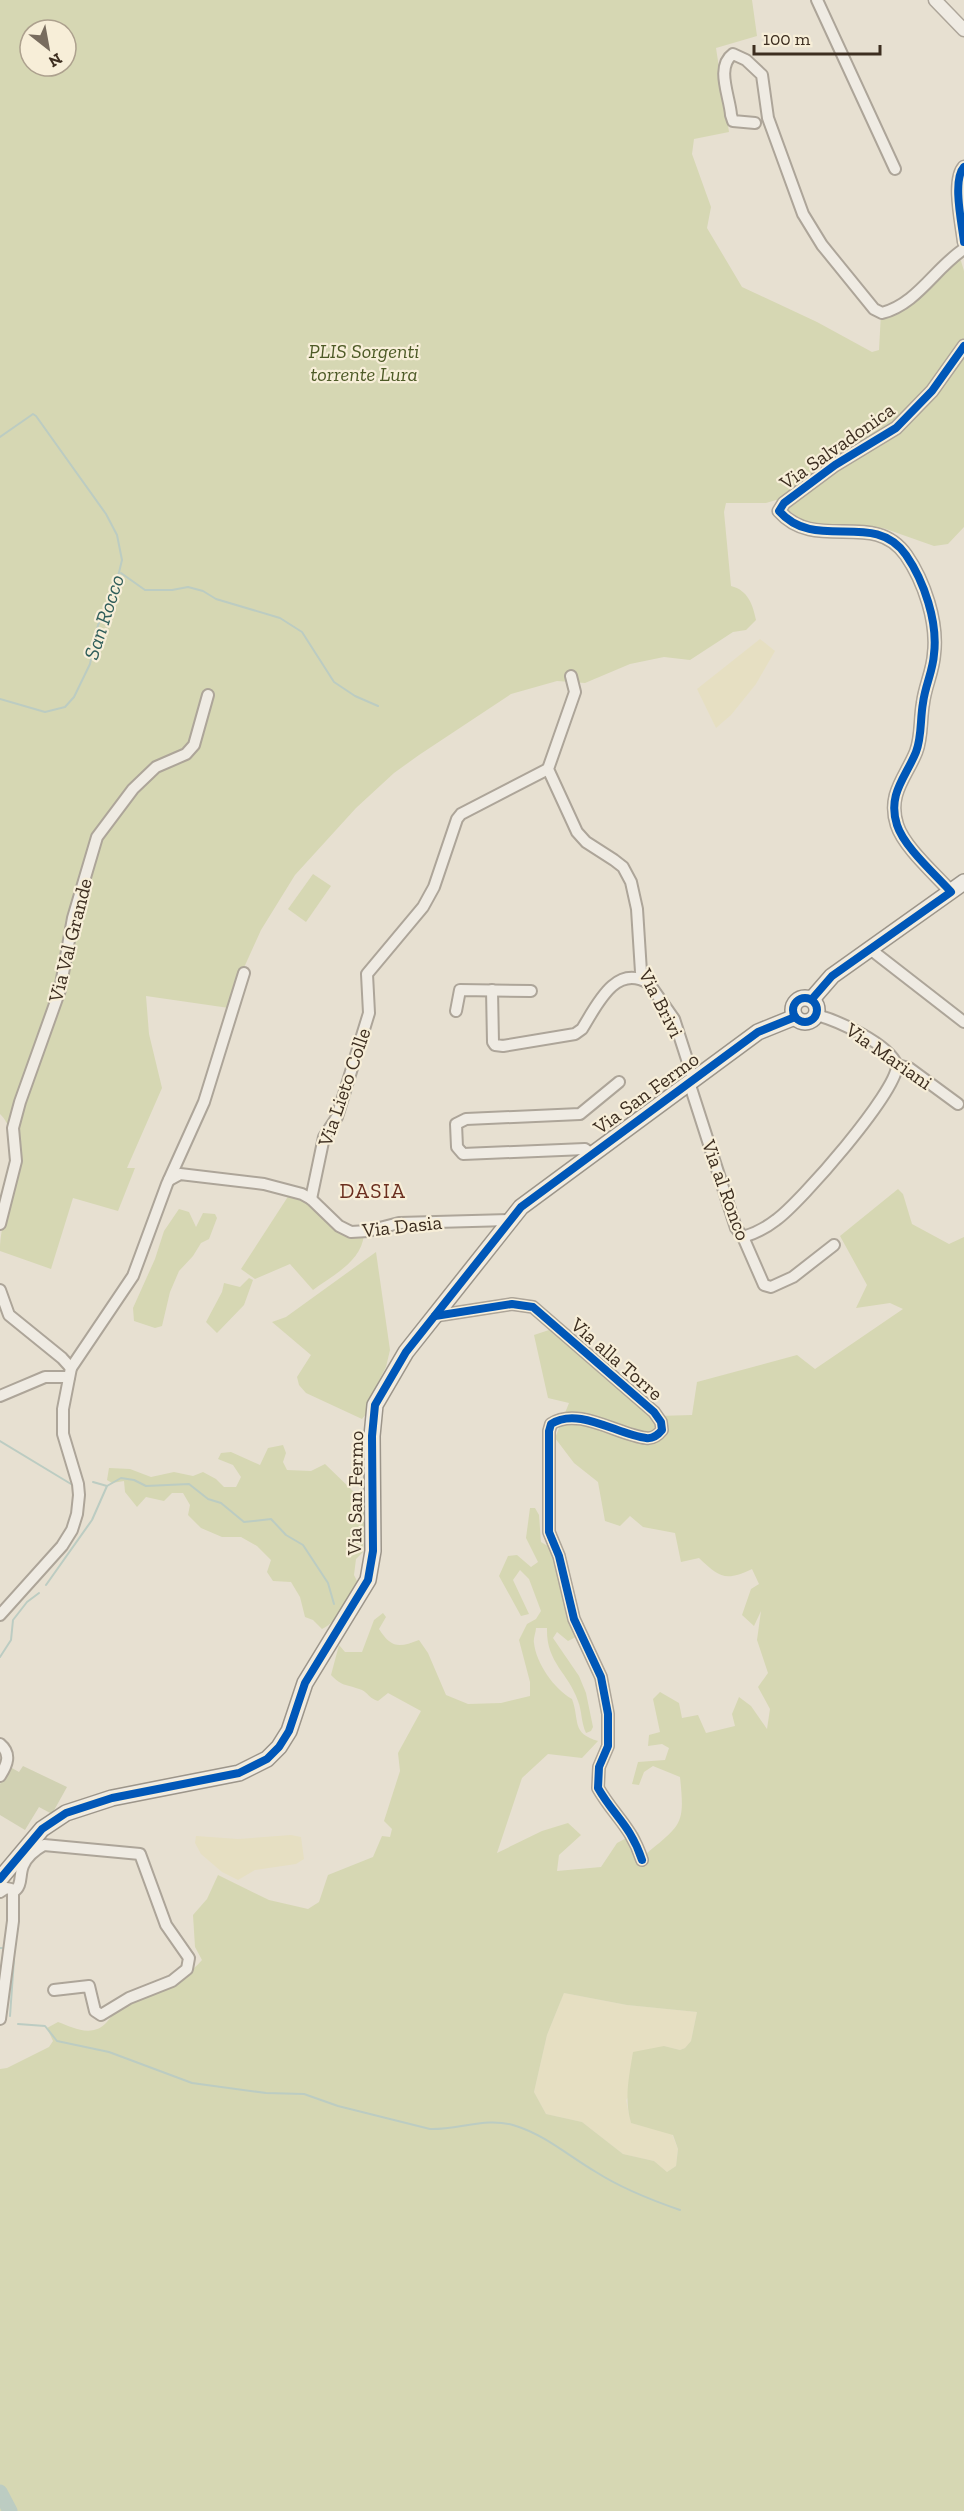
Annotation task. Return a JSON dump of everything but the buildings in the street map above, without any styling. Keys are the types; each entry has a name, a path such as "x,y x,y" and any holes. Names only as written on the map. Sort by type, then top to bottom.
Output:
{"main road":[{"path":"812,999 825,982 964,882"},
{"path":"795,1017 793,1010 795,1003 801,998 812,999 817,1005 817,1015"},
{"name":"Via San Fermo","path":"0,1879 42,1829 66,1814 112,1798 238,1773 261,1763 279,1747 289,1731 305,1683 368,1580 373,1551 372,1436 375,1405 406,1352 509,1220 528,1202 758,1032 795,1017 801,1022 808,1022 817,1015"}],"street":[{"path":"817,0 895,168"},
{"path":"935,0 964,30"},
{"path":"755,123 734,121 731,115 724,74 726,63 733,54 746,60 762,75 768,118 802,214 822,245 874,309 882,313 901,306 937,275 951,258 964,249"},
{"path":"964,167 959,175 958,188 964,242"},
{"name":"Via Salvadonica","path":"951,892 901,834 895,815 898,786 918,745 923,701 934,656 933,631 921,582 907,555 897,544 886,537 868,533 805,530 790,522 779,512 784,503 835,465 896,428 932,391 964,346"},
{"path":"548,769 575,692 571,676"},
{"name":"Via Val Grande","path":"0,1224 16,1161 13,1128 60,990 73,918 98,837 133,789 156,767 186,754 194,745 208,695"},
{"name":"Via Brivi","path":"548,769 577,832 586,842 622,867 631,882 637,909 640,967 648,983 674,1019 691,1080"},
{"name":"Via Lieto Colle","path":"311,1199 324,1137 337,1117 369,1013 367,974 423,907 434,888 457,819 461,814 548,769"},
{"path":"870,949 964,1022"},
{"path":"0,1616 62,1546 77,1514 78,1484 63,1434 63,1409 70,1373 133,1276 169,1181 204,1102 244,973"},
{"path":"492,990 493,1042 495,1045 502,1046 575,1034 582,1029 616,981 628,978 648,983"},
{"path":"456,1011 460,990 531,991"},
{"name":"Via Mariani","path":"817,1015 851,1028 892,1056 897,1065 909,1068 957,1104"},
{"path":"742,1237 776,1220 832,1162 855,1136 896,1077 897,1065"},
{"name":"Via al Ronco","path":"691,1080 736,1228 762,1282 767,1287 793,1277 834,1245"},
{"path":"592,1154 585,1149 463,1154 457,1147 456,1124 466,1119 580,1114 619,1082"},
{"name":"Via Dasia","path":"169,1181 180,1174 264,1184 302,1194 311,1199 339,1227 351,1232 368,1231 399,1223 509,1220"},
{"path":"0,1290 9,1315 70,1373"},
{"name":"Via alla Torre","path":"435,1316 512,1304 533,1307 654,1412 661,1422 662,1430 657,1436 648,1439 613,1427 565,1417 551,1424 549,1431 549,1532 559,1556 574,1619 601,1677 608,1714 608,1746 599,1767 598,1788 626,1825 637,1844 642,1860"},
{"path":"0,1396 45,1377 70,1373"},
{"path":"0,1744 8,1755 7,1764 0,1776"},
{"path":"0,2019 13,1921 13,1892 20,1885 23,1866 35,1850 44,1845 140,1854 166,1924 189,1958 187,1969 172,1981 129,1998 101,2015 95,2012 89,1986 54,1990"},
{"path":"0,1892 6,1888 13,1892"}],"shaded area":[{"path":"760,639 775,651 756,684 731,715 716,728 697,689"},
{"path":"291,1835 301,1837 304,1859 296,1864 255,1870 238,1880 222,1872 201,1854 195,1843 196,1836 238,1839"},
{"path":"564,1993 627,2005 697,2012 691,2041 680,2050 664,2046 626,2100 631,2123 672,2134 678,2149 676,2166 667,2172 654,2161 623,2154 582,2122 546,2114 534,2092 547,2035"}],"green space":[{"name":"PLIS Sorgenti torrente Lura","path":"0,0 752,0 757,36 716,48 729,132 694,139 692,154 711,207 707,228 742,287 817,322 872,352 879,350 881,313 893,311 957,258 961,261 964,271 964,527 948,544 934,546 883,528 807,525 776,500 766,503 726,503 724,512 731,586 746,595 756,620 746,630 733,632 690,660 664,657 630,664 585,683 557,681 511,694 394,773 356,808 295,875 261,930 229,1008 146,996 149,1034 162,1088 127,1168 135,1168 118,1211 73,1198 51,1269 0,1251 2,1229 19,1169 17,1148 0,1114"},
{"path":"313,874 331,886 306,922 288,909"},
{"path":"898,1189 903,1194 912,1224 949,1244 964,1237 964,2511 0,2511 0,2069 7,2068 49,2047 53,2041 47,2028 58,2022 85,2031 94,2030 106,2023 121,2006 174,1981 194,1968 202,1960 195,1947 193,1915 207,1899 218,1875 269,1900 308,1909 319,1902 328,1875 373,1857 382,1836 390,1837 392,1829 384,1821 400,1771 398,1753 421,1711 388,1693 378,1701 375,1700 362,1690 342,1683 331,1675 339,1645 345,1652 362,1652 374,1620 383,1613 386,1617 379,1629 383,1635 396,1645 419,1640 428,1653 446,1695 468,1704 501,1703 530,1696 530,1682 519,1640 527,1624 536,1619 541,1611 529,1579 520,1570 513,1580 529,1614 521,1616 499,1576 508,1556 517,1555 531,1567 538,1562 526,1538 530,1508 535,1508 539,1515 541,1542 551,1548 576,1637 568,1641 557,1632 553,1638 579,1676 586,1693 593,1727 591,1731 586,1733 574,1691 550,1650 547,1628 536,1628 535,1651 542,1667 553,1682 572,1699 580,1730 589,1738 598,1741 582,1758 548,1754 522,1778 497,1853 542,1831 568,1823 581,1835 559,1855 557,1871 601,1867 617,1843 638,1832 646,1854 667,1836 674,1829 681,1815 680,1777 653,1766 644,1772 639,1785 632,1784 638,1762 665,1760 669,1748 662,1744 648,1746 649,1735 660,1732 653,1699 660,1692 679,1703 682,1718 698,1715 706,1733 735,1726 732,1714 739,1697 751,1706 767,1729 770,1709 758,1687 768,1673 757,1640 761,1611 754,1626 742,1615 751,1589 759,1584 752,1569 735,1575 723,1576 699,1558 681,1562 675,1533 643,1527 630,1516 620,1526 605,1521 598,1482 574,1463 555,1438 569,1403 548,1398 534,1335 549,1330 568,1342 603,1377 657,1416 692,1415 697,1382 797,1355 815,1369 903,1309 890,1303 856,1308 867,1285 840,1236","holes":["564,1993 627,2005 697,2012 691,2041 685,2048 680,2050 664,2046 633,2052 628,2096 631,2123 673,2135 678,2149 676,2166 667,2172 654,2161 623,2154 582,2122 546,2114 534,2092 547,2035"]},
{"path":"289,1195 314,1209 338,1232 344,1235 364,1235 358,1253 352,1260 313,1290 290,1264 255,1279 241,1269"},
{"path":"179,1209 189,1212 196,1227 203,1213 215,1214 217,1218 209,1239 201,1243 179,1271 170,1292 162,1326 155,1328 134,1321 133,1308 155,1259 164,1231"},
{"path":"376,1252 390,1350 386,1367 362,1419 306,1393 299,1385 297,1377 311,1355 272,1322 286,1317"},
{"path":"249,1278 253,1280 244,1305 217,1333 206,1322 222,1292 224,1283 240,1287"},
{"path":"283,1445 286,1453 283,1462 287,1470 311,1471 325,1464 355,1493 365,1512 363,1552 356,1559 354,1575 358,1583 339,1615 322,1629 313,1620 305,1617 300,1597 291,1582 273,1581 267,1572 271,1560 257,1546 241,1537 222,1537 201,1528 188,1515 190,1505 183,1493 172,1493 164,1501 146,1497 137,1507 125,1492 124,1481 112,1483 107,1480 109,1468 130,1469 151,1477 174,1472 193,1476 203,1472 216,1479 224,1487 236,1487 241,1477 233,1465 218,1459 221,1453 231,1452 260,1465 268,1448"},
{"path":"23,1766 67,1787 52,1814 39,1807 25,1830 0,1815 0,1784 10,1767 19,1772"}],"waterway":[{"name":"San Rocco","path":"0,437 33,414 36,416 106,514 117,535 122,560 113,597 98,625 90,664 74,697 65,707 45,712 0,699"},
{"path":"121,573 145,590 172,590 188,587 203,591 216,599 280,618 302,632 334,682 355,696 378,706"},
{"name":"San Rocco","path":"0,1441 71,1484"},
{"name":"San Rocco","path":"93,1482 107,1486 121,1478 134,1480 146,1486 189,1484 208,1499 221,1503 244,1522 271,1519 286,1535 303,1545 328,1583 334,1604"},
{"path":"46,1585 92,1520 107,1486"},
{"path":"0,1657 11,1640 13,1620 27,1602 39,1593"},
{"path":"10,2016 14,1959"},
{"path":"18,2024 45,2026 57,2041 109,2052 192,2083 266,2093 304,2094 338,2106 430,2129 494,2122 516,2126 547,2141 616,2183 680,2210"},
{"path":"0,2492 10,2511"}],"cycle path":[{"path":"964,167 960,173 958,192 964,242"},
{"path":"812,999 832,976 951,892 906,842 897,825 894,804 899,786 916,752 935,642 932,615 919,577 906,555 893,542 878,535 862,532 810,529 794,523 779,511 784,503 835,465 896,428 932,391 964,346"},
{"path":"805,998 814,1001 817,1010 814,1019 805,1022 796,1019 793,1010 796,1001 805,998"},
{"path":"0,1879 42,1829 66,1813 112,1798 239,1773 267,1759 279,1747 289,1731 305,1683 368,1580 373,1551 372,1436 375,1405 406,1352 521,1207 758,1032 795,1017"},
{"path":"435,1316 512,1304 533,1307 654,1412 661,1422 662,1430 649,1438 573,1418 562,1419 551,1424 549,1431 549,1532 559,1556 574,1619 601,1677 608,1714 608,1746 599,1767 598,1788 633,1838 642,1860"}],"district":[{"name":"DASIA","path":"373,1191"}]}
